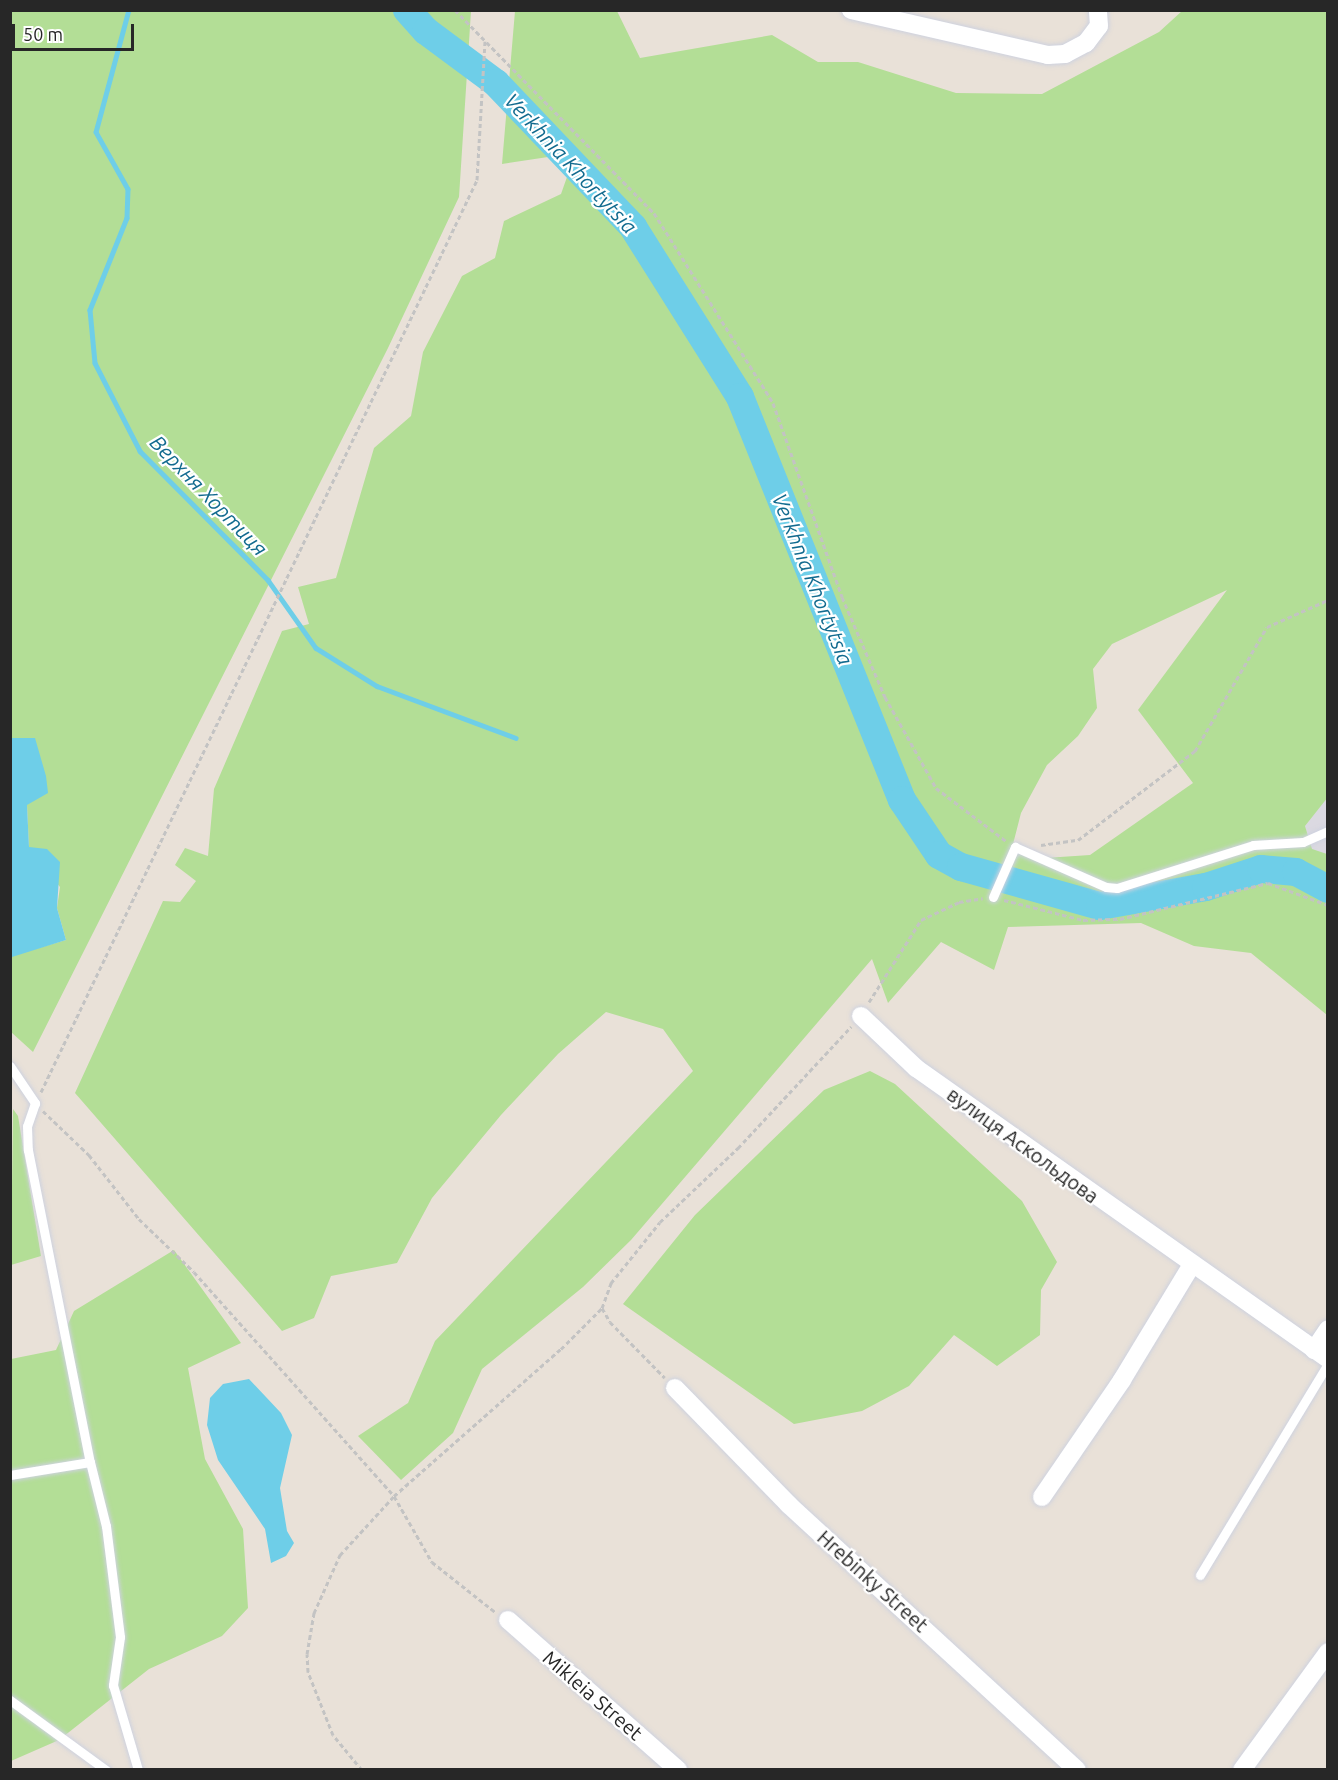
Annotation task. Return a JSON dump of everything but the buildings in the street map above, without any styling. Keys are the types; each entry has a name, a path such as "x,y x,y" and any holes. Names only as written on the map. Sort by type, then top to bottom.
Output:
{"street":[{"path":"851,10 1048,55 1065,54 1086,43 1099,26 1098,10"},
{"name":"вулиця Аскольдова","path":"861,1016 916,1068 1191,1266 1321,1354"},
{"path":"1042,1497 1122,1380 1191,1266"},
{"path":"1321,1354 1328,1329"},
{"name":"Hrebinky Street","path":"675,1388 789,1504 1077,1770"},
{"name":"Mikleia Street","path":"508,1620 678,1770"},
{"path":"1242,1770 1328,1652"}],"lane":[{"path":"993,897 1015,848 1098,884 1117,888 1253,846 1303,842 1328,831"},
{"path":"10,1066 35,1103 27,1126 28,1150 90,1462 106,1526 116,1585 120,1637 113,1685 138,1770"},
{"path":"1200,1575 1328,1364"},
{"path":"10,1475 90,1462"},
{"path":"10,1700 106,1770"}],"path":[{"path":"455,10 654,213 773,403 842,597 885,697 936,788 1015,848 1078,840 1195,751 1267,627 1328,600"},
{"path":"485,41 477,180 56,1065 35,1103 89,1155 140,1219 194,1272 394,1496 432,1562 482,1605 508,1620"},
{"path":"362,1770 333,1735 308,1672 307,1654 314,1613 340,1555 394,1496 561,1350 602,1308 611,1283 660,1222 738,1148 861,1016 893,958 921,920 959,902 993,897 1083,920 1144,915 1268,883 1328,905"},
{"path":"602,1308 610,1322 675,1388"}],"shaded area":[{"path":"1327,797 1327,854 1312,850 1305,826"}],"green space":[{"path":"11,11 471,11 459,197 388,348 33,1052 11,1032 11,956 66,940 57,908 60,887 29,848 27,805 35,738 11,738"},
{"path":"515,11 617,11 640,58 772,35 818,62 858,62 956,93 1042,94 1159,32 1182,11 1327,11 1328,797 1305,826 1312,849 1327,854 1327,1015 1251,953 1194,946 1141,923 1008,927 994,970 941,942 888,1003 872,959 631,1240 583,1287 482,1369 453,1433 401,1480 358,1436 408,1403 435,1341 693,1071 663,1029 606,1012 558,1054 501,1115 432,1198 397,1263 331,1276 314,1318 282,1331 75,1093 163,901 180,902 196,881 175,865 185,848 208,856 214,789 282,631 309,624 298,587 336,578 374,448 411,416 423,352 462,276 495,258 504,221 561,194 567,177 548,157 502,164","holes":["1227,590 1138,710 1193,783 1090,855 1045,858 1012,848 1021,813 1047,765 1078,736 1097,708 1093,669 1112,644"]},
{"path":"870,1071 895,1084 1022,1201 1057,1262 1041,1290 1040,1335 997,1366 954,1335 909,1386 862,1411 794,1424 623,1304 695,1215 824,1090"},
{"path":"13,1109 18,1116 41,1256 11,1265"},
{"path":"174,1250 241,1343 188,1368 205,1459 243,1529 248,1608 222,1636 149,1669 59,1740 11,1761 11,1359 56,1350 74,1311"}],"water":[{"path":"11,738 35,738 46,776 48,793 27,805 29,847 47,849 60,862 57,908 66,940 12,957"},
{"path":"249,1379 281,1413 292,1435 280,1488 287,1531 294,1543 286,1556 271,1563 265,1529 218,1460 207,1425 210,1398 223,1384"}],"waterway":[{"name":"Верхня Хортиця","path":"129,10 96,132 128,189 127,218 90,310 95,363 140,451 268,580 316,648 377,686 516,738"},
{"name":"Verkhnia Khortytsia","path":"407,10 426,31 496,83 633,227 740,397 902,800 939,855 961,867 1100,906 1206,887 1261,869 1296,872 1328,889"}]}
